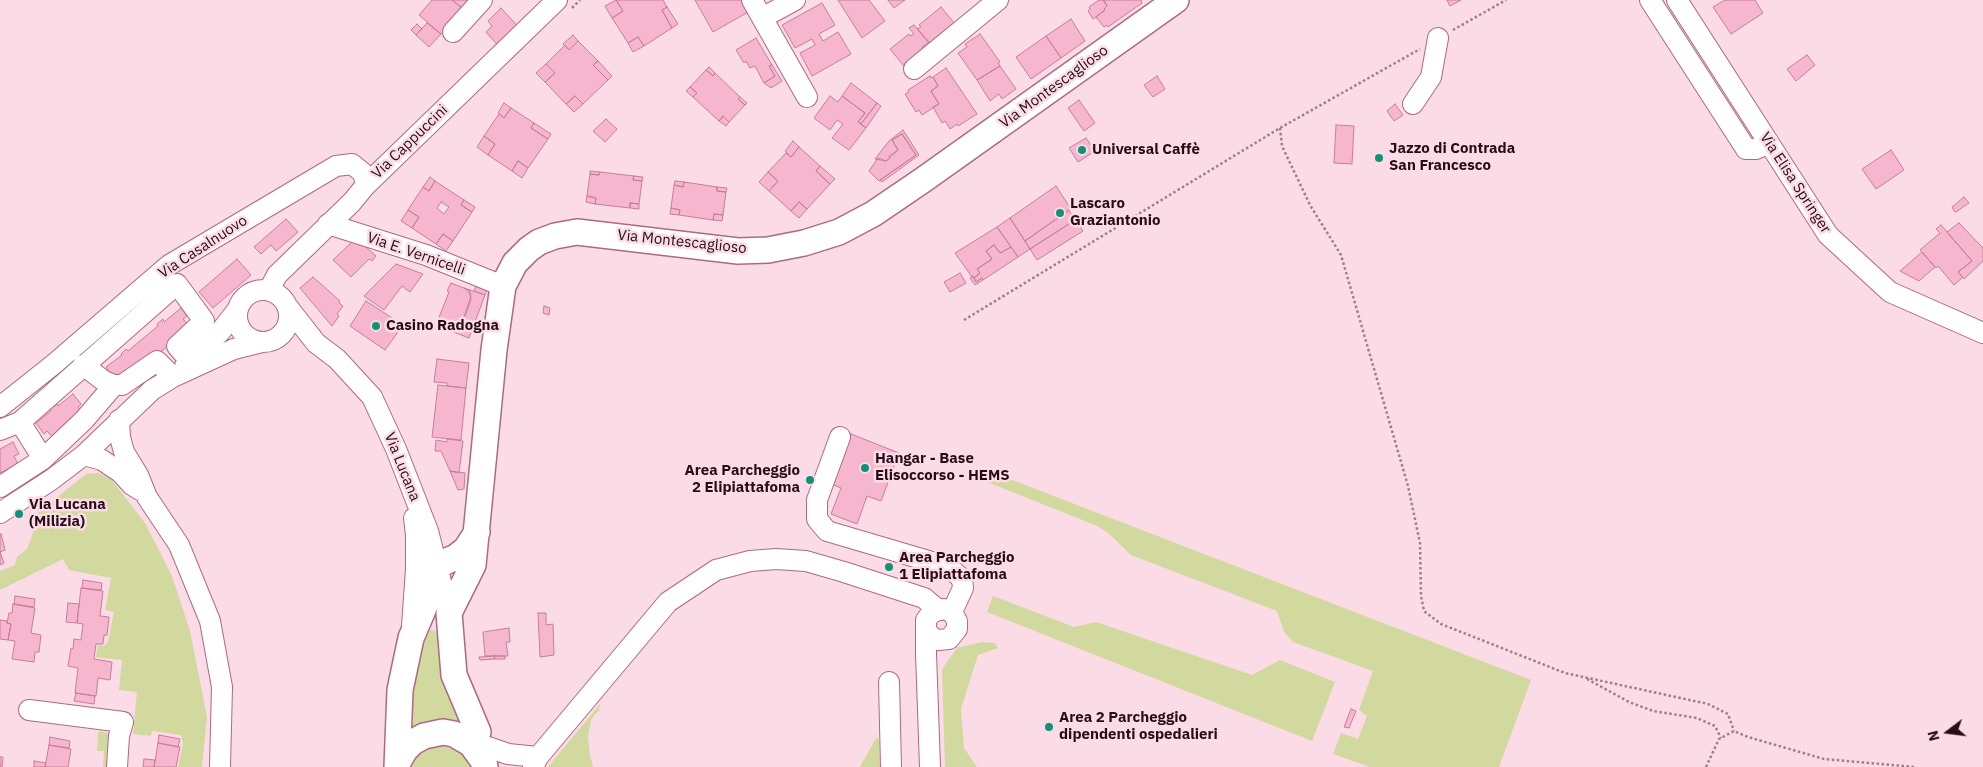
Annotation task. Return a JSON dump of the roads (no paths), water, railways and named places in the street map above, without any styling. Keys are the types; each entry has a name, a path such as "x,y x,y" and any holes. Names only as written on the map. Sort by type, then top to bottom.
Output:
{"main road":[{"name":"Via Montescaglioso","path":"449,614 473,565 494,350 503,286 515,263 529,249 539,242 555,236 578,232 738,251 768,250 804,243 839,232 873,214 923,180 1176,0"},
{"path":"398,764 400,690 411,638 428,598 436,566 466,549 477,532"},
{"path":"449,614 454,675 487,755"},
{"path":"398,764 405,750 413,742 435,733 454,734 487,755"}],"street":[{"path":"454,32 482,0"},
{"name":"Via Cappuccini","path":"270,290 277,275 352,202 366,185 558,0"},
{"path":"752,0 807,97"},
{"path":"762,18 795,0"},
{"path":"914,69 998,0"},
{"path":"1650,0 1746,149 1756,149 1768,143"},
{"name":"Via Elisa Springer","path":"1677,0 1828,235 1890,292 1983,333"},
{"path":"1413,104 1431,77 1438,38"},
{"name":"Via Casalnuovo","path":"0,407 54,364 169,265 336,166 352,164 364,173 366,185"},
{"name":"Via E. Vernicelli","path":"328,224 426,255 503,286"},
{"path":"0,430 20,422 177,284 204,321 177,346 183,353"},
{"path":"253,290 270,290 283,299 287,306 289,313 283,332 267,341 249,338 244,334 238,322 238,309 241,301 253,290"},
{"name":"Via Lucana","path":"287,306 316,343 337,359 372,397 396,449 428,531 449,614"},
{"name":"Via Lucana","path":"173,377 220,332 238,309"},
{"name":"Via Lucana","path":"0,513 52,480 84,455 152,390 173,377 234,349 267,341 289,337 316,343"},
{"path":"83,365 104,382 114,385 122,385 157,361 173,377"},
{"path":"0,487 43,460 84,420 114,385"},
{"path":"119,420 120,437 124,452 138,475 145,493 179,546 210,621 222,687 220,767"},
{"path":"20,422 43,460"},
{"path":"840,436 817,500 816,519 827,531 949,567 962,579 963,588 938,620 926,654 930,767"},
{"path":"84,455 102,460 145,493"},
{"path":"410,483 416,535 416,569 411,638"},
{"path":"487,755 536,762 668,602 716,570 750,561 776,559 806,561 924,598 938,620"},
{"path":"889,682 891,767"},
{"path":"29,710 123,722 119,736 117,767"},
{"path":"212,767 221,745"}],"place":[{"name":"Universal Caffè","path":"1082,150"},
{"name":"Jazzo di Contrada San Francesco","path":"1379,158"},
{"name":"Lascaro Graziantonio","path":"1060,213"},
{"name":"Casino Radogna","path":"376,326"},
{"name":"Hangar - Base Elisoccorso - HEMS","path":"865,468"},
{"name":"Area Parcheggio 2 Elipiattafoma","path":"810,480"},
{"name":"Via Lucana (Milizia)","path":"19,514"},
{"name":"Area Parcheggio 1 Elipiattafoma","path":"889,567"},
{"name":"Area 2 Parcheggio dipendenti ospedalieri","path":"1049,727"}]}
